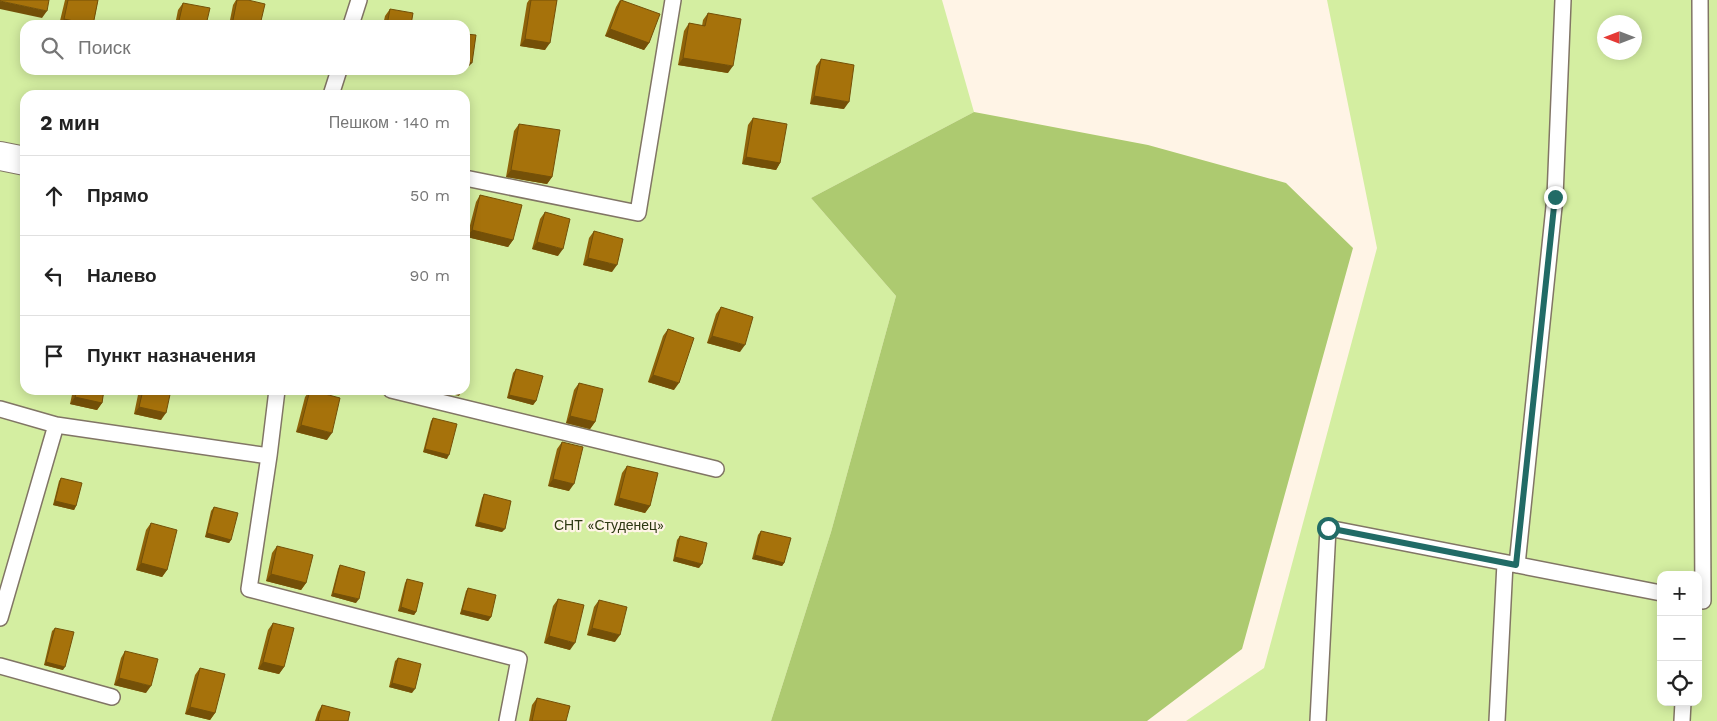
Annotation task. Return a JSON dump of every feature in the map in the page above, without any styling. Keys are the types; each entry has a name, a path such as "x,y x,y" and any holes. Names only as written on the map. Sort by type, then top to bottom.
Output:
{"street":[{"path":"0,156 20,160"}],"lane":[{"path":"353,20 359,0"},
{"path":"470,179 638,213 673,0"},
{"path":"1497,721 1511,564 1555,197 1563,0"},
{"path":"1700,0 1706,602"},
{"path":"333,90 338,75"},
{"path":"276,395 249,589 519,659 507,721"},
{"path":"412,395 716,469"},
{"path":"0,408 56,425 269,456"},
{"path":"0,618 56,425"},
{"path":"1318,721 1328,528 1657,592"},
{"path":"0,666 112,697"},
{"path":"1682,721 1684,706"}],"green space":[{"name":"СНТ «Студенец»","path":"0,0 942,0 974,112 811,198 896,296 831,532 771,721 0,721"},
{"path":"1327,0 1717,0 1717,721 1186,721 1264,668 1377,248"},
{"path":"974,112 1148,145 1286,183 1353,248 1242,649 1147,721 771,721 831,532 896,296 811,198"}],"building":[{"path":"0,0 49,0 47,11"},
{"path":"68,0 98,0 94,20 64,19"},
{"path":"237,0 248,0 265,4 261,20 233,20"},
{"path":"531,0 557,0 550,43 525,39"},
{"path":"621,0 660,14 649,43 610,29"},
{"path":"183,3 210,8 207,20 179,20"},
{"path":"390,9 413,13 412,20 388,20"},
{"path":"708,13 741,19 733,66 683,58 689,23 705,26"},
{"path":"470,34 476,35 472,63 470,62"},
{"path":"821,59 854,65 849,102 814,96"},
{"path":"753,118 787,124 780,163 746,157"},
{"path":"519,124 560,130 552,177 511,170"},
{"path":"480,195 522,205 513,240 472,230"},
{"path":"545,212 570,219 563,249 537,242"},
{"path":"594,231 623,239 617,265 588,258"},
{"path":"721,307 753,317 745,345 712,336"},
{"path":"668,329 694,338 679,383 653,375"},
{"path":"516,369 543,376 536,401 509,395"},
{"path":"579,383 603,389 595,422 570,416"},
{"path":"76,395 103,395 102,403 75,397"},
{"path":"142,395 170,395 166,413 139,407"},
{"path":"309,395 329,395 340,398 332,433 301,425"},
{"path":"433,418 457,424 449,455 425,449"},
{"path":"562,442 583,447 574,484 553,479"},
{"path":"627,466 658,473 650,506 619,498"},
{"path":"61,478 82,483 76,506 55,501"},
{"path":"484,494 511,501 505,529 478,522"},
{"path":"214,507 238,513 231,540 207,533"},
{"path":"151,523 177,530 167,570 141,563"},
{"path":"761,531 791,538 784,563 755,555"},
{"path":"680,536 707,543 702,564 675,557"},
{"path":"277,546 313,555 306,583 271,574"},
{"path":"340,565 365,572 359,599 333,593"},
{"path":"407,579 423,583 416,612 401,607"},
{"path":"468,588 496,595 491,617 462,610"},
{"path":"558,599 584,605 575,643 549,636"},
{"path":"599,600 627,607 620,635 592,628"},
{"path":"273,623 294,628 284,667 263,662"},
{"path":"55,628 74,632 65,667 46,662"},
{"path":"125,651 158,659 151,686 119,678"},
{"path":"398,658 421,664 415,689 392,683"},
{"path":"200,668 225,674 215,713 190,707"},
{"path":"537,698 570,706 566,721 532,721"},
{"path":"322,705 350,712 348,721 318,721"}],"route":[{"path":"1328,528 1516,565 1555,197"}]}
